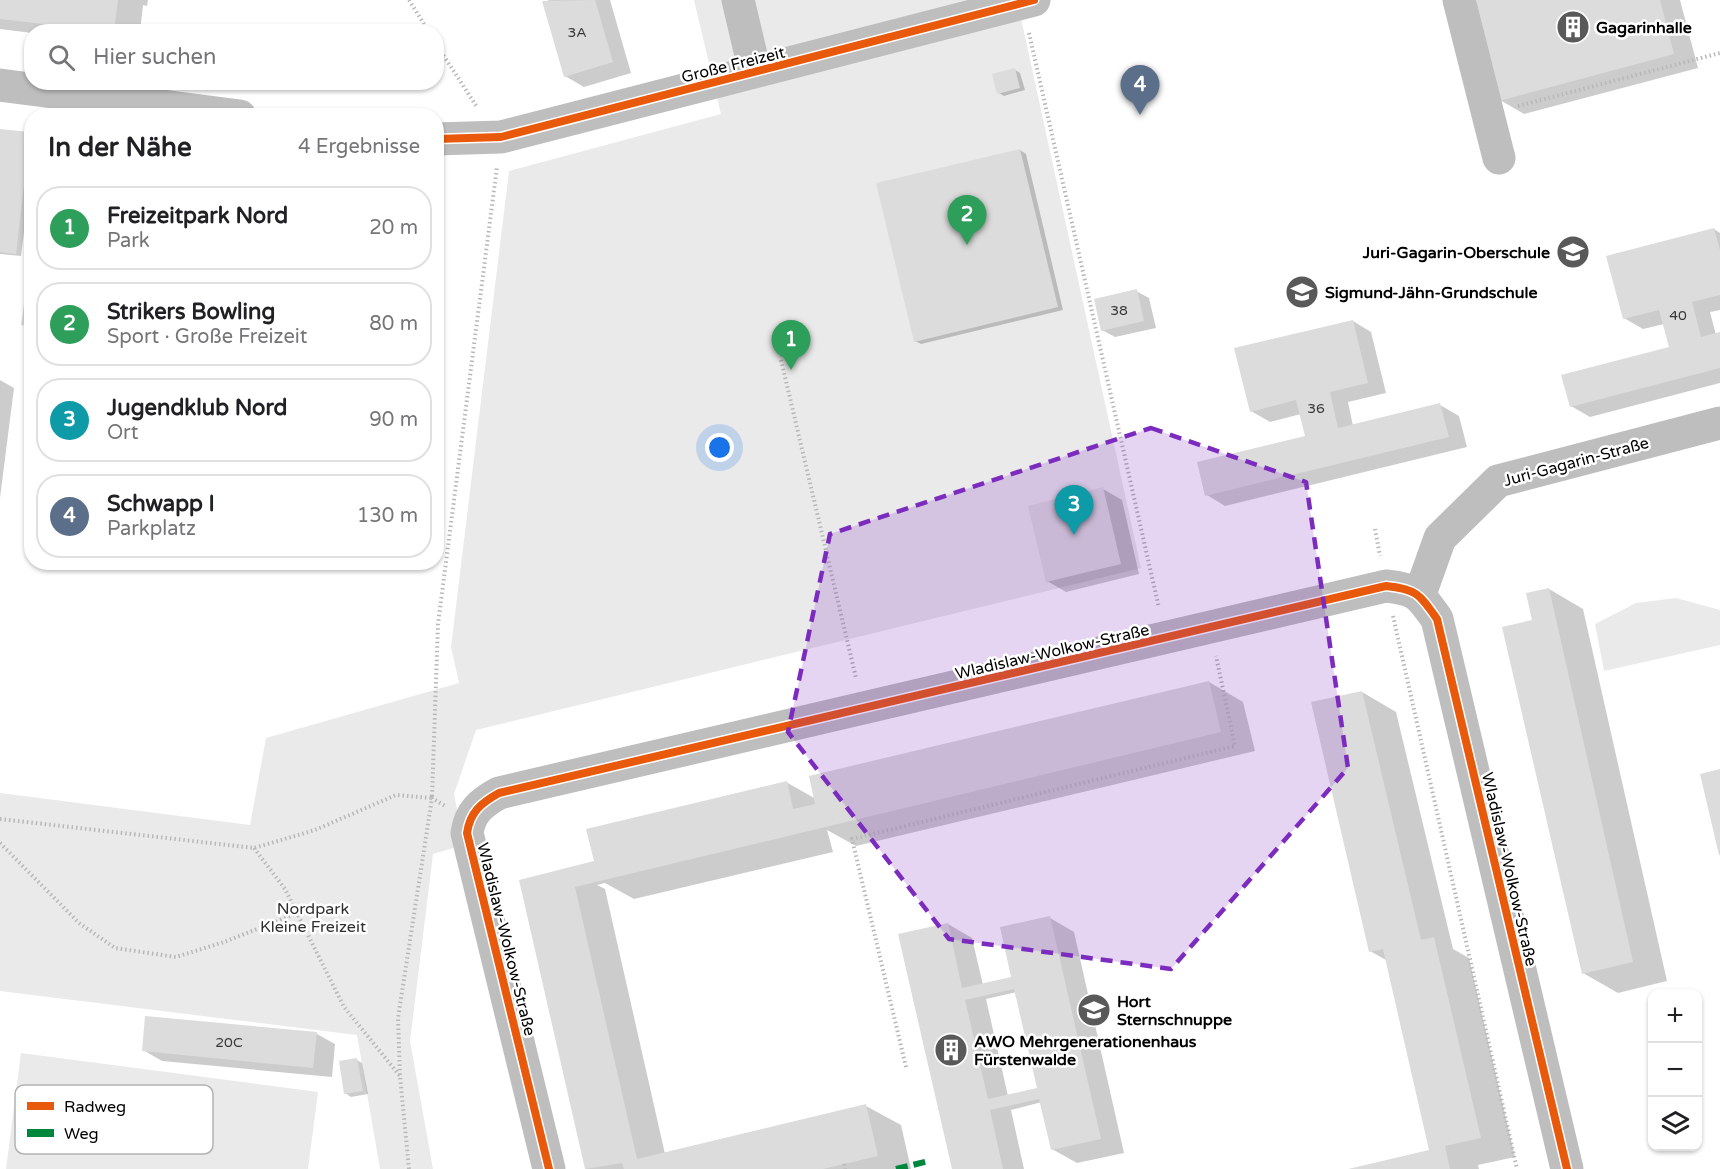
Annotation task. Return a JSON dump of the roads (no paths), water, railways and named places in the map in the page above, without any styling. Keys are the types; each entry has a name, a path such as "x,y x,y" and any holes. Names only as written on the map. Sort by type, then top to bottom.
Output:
{"street":[{"path":"738,0 755,72"},
{"path":"1459,0 1498,158"},
{"name":"Große Freizeit","path":"444,139 501,137 1028,2"},
{"path":"0,85 24,88"},
{"path":"39,90 178,108"},
{"name":"Juri-Gagarin-Straße","path":"1420,594 1440,538 1498,481 1720,423"},
{"name":"Wladislaw-Wolkow-Straße","path":"549,1169 467,833 469,819 481,803 499,793 1386,586 1403,588 1420,594 1437,619 1567,1169"}],"place":[{"name":"Gagarinhalle","path":"1573,27"},
{"name":"Schwapp I","path":"1140,115"},
{"name":"Strikers Bowling","path":"967,245"},
{"name":"Juri-Gagarin-Oberschule","path":"1573,252"},
{"name":"Sigmund-Jähn-Grundschule","path":"1302,292"},
{"name":"Freizeitpark Nord","path":"791,370"},
{"name":"Jugendklub Nord","path":"1074,535"},
{"name":"Hort Sternschnuppe","path":"1094,1010"},
{"name":"AWO Mehrgenerationenhaus Fürstenwalde","path":"951,1050"}],"park label":[{"name":"Nordpark Kleine Freizeit","path":"313,917"}]}
